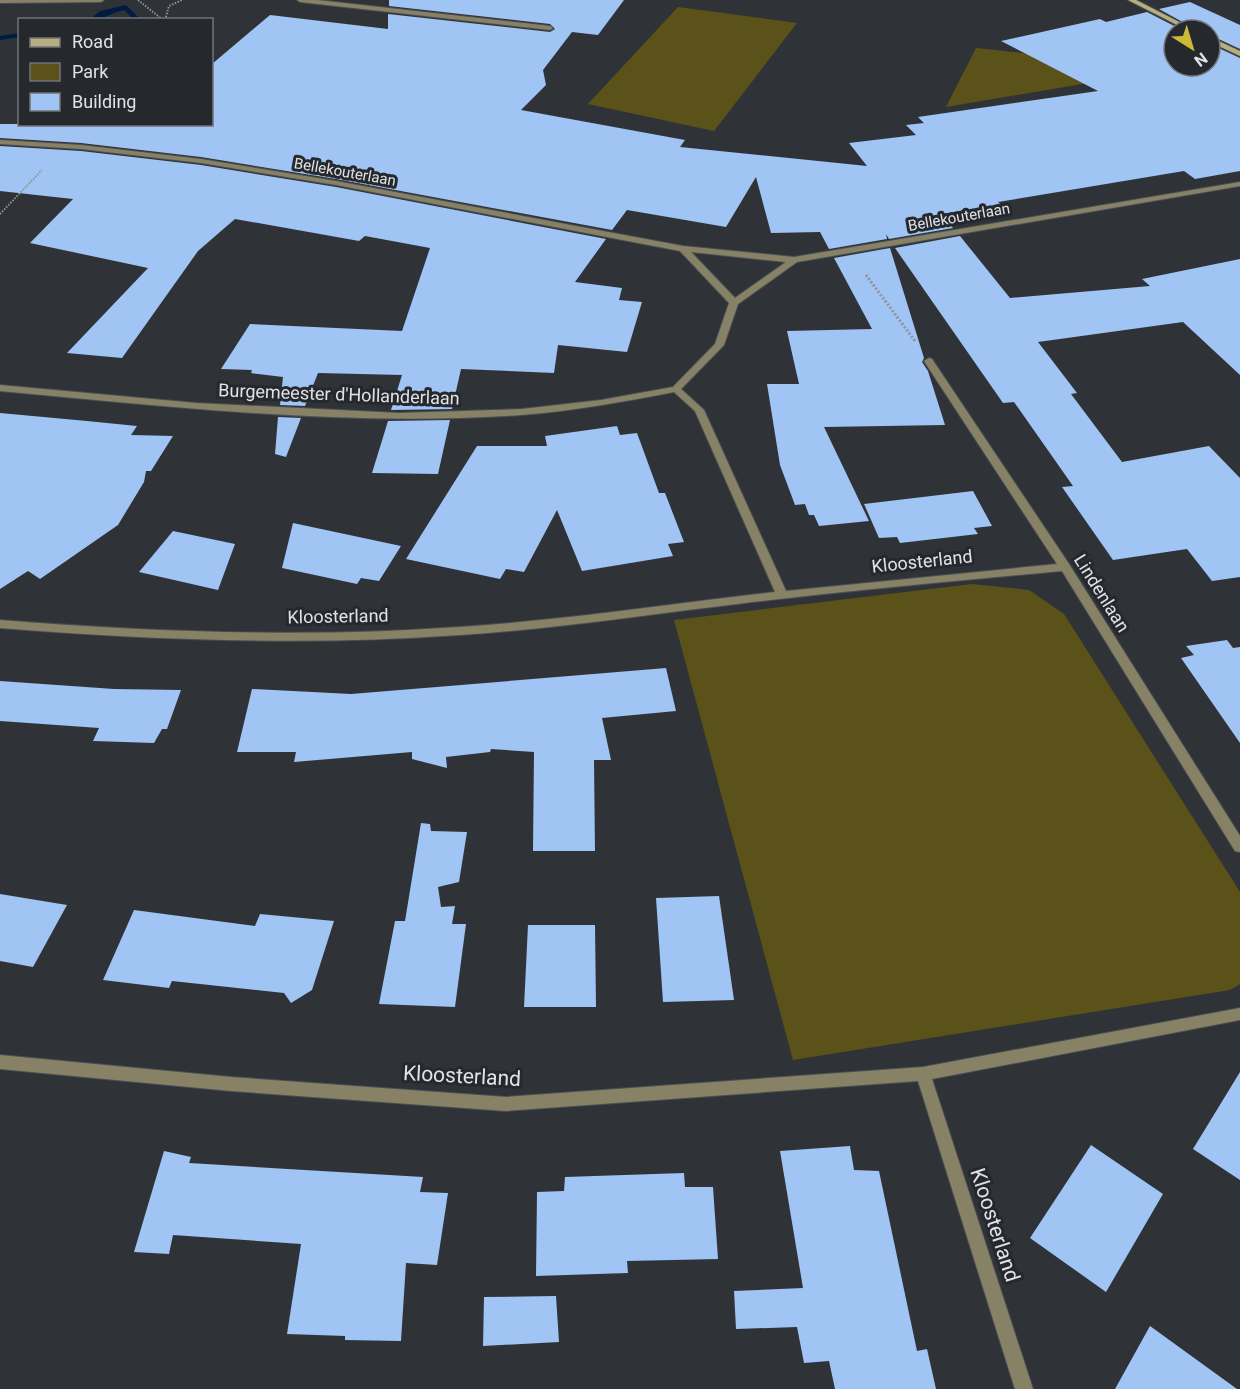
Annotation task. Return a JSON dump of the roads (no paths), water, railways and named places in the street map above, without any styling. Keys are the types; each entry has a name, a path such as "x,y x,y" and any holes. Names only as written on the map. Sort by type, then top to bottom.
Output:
{"street":[{"path":"0,1 101,0"},
{"path":"300,0 550,28"},
{"path":"1131,0 1168,18"},
{"path":"1222,45 1240,54"},
{"name":"Bellekouterlaan","path":"0,142 65,146 201,161 336,183 683,249 794,260 1240,184"},
{"path":"683,249 734,303"},
{"path":"782,595 699,410 676,389 719,345 734,303 794,260"},
{"name":"Lindenlaan","path":"929,361 1065,567 1240,847"},
{"name":"Burgemeester d'Hollanderlaan","path":"0,388 196,406 399,416 522,412 601,403 676,389"},
{"name":"Kloosterland","path":"0,624 80,631 242,638 415,634 580,619 782,595 1065,567"},
{"name":"Kloosterland","path":"0,1062 231,1084 506,1104 923,1074 1240,1014"},
{"name":"Kloosterland","path":"923,1074 1024,1389"}],"waterway":[{"path":"95,18 103,13 126,7 136,18"},
{"path":"0,38 18,35"}]}
